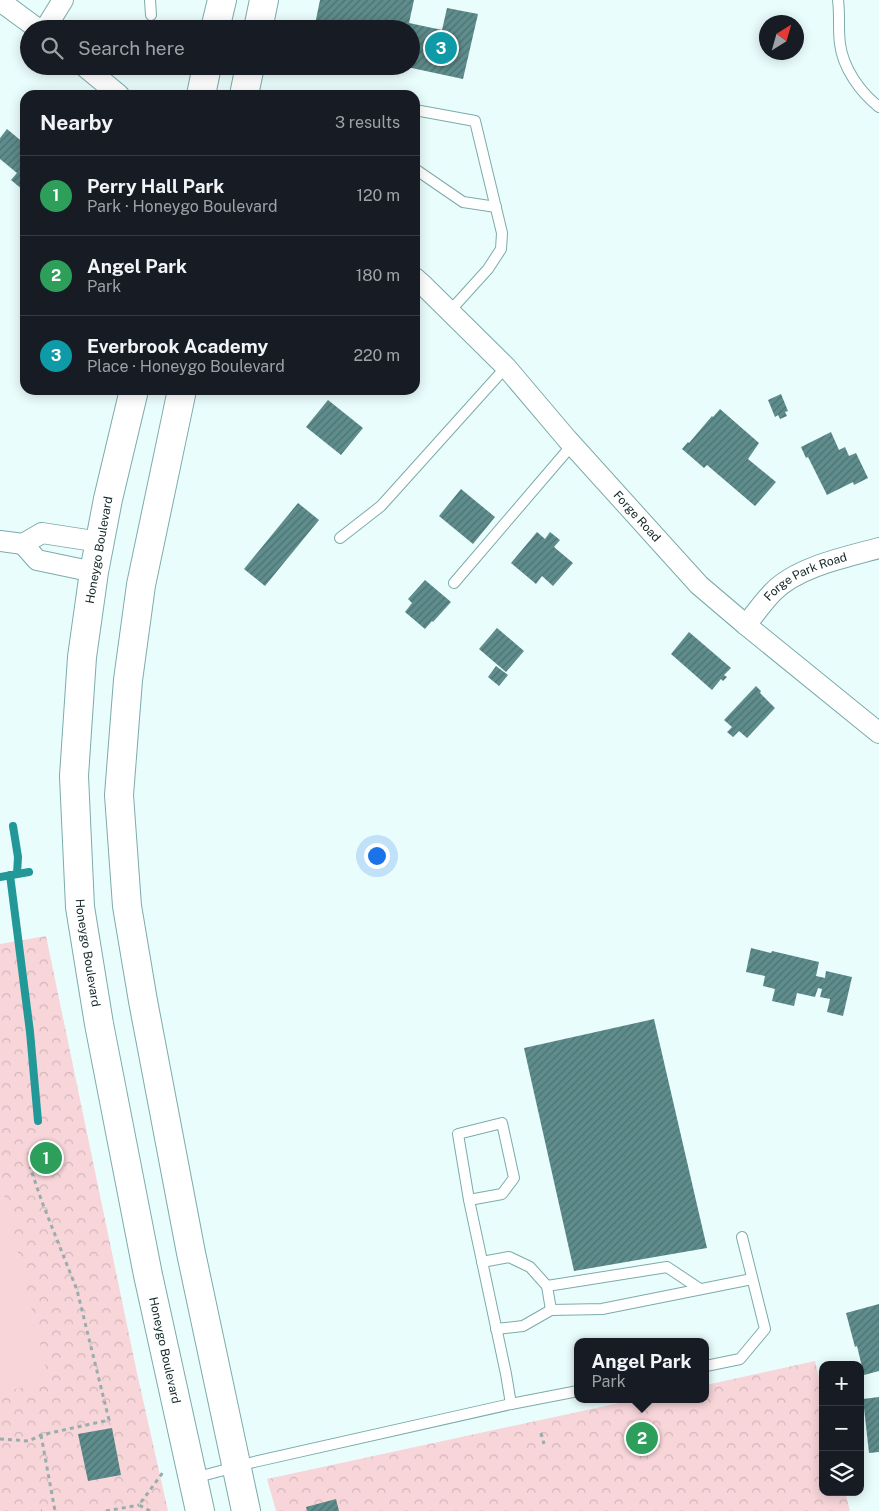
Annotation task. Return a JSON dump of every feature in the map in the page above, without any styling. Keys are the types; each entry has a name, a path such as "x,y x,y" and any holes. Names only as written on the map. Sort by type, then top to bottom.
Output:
{"main road":[{"path":"217,20 222,0"},
{"path":"260,20 264,0"},
{"path":"202,90 205,75"},
{"path":"245,90 248,75"},
{"name":"Honeygo Boulevard","path":"133,395 108,499 94,572 82,657 74,776 80,908 99,1024 148,1275 200,1511"},
{"path":"181,395 141,585 128,680 119,795 127,906 143,1001 191,1253 246,1511"}],"street":[{"path":"51,20 64,0"},
{"path":"0,1 26,20"},
{"path":"95,75 113,90"},
{"name":"Forge Road","path":"420,283 506,367 572,445 699,585 879,733"},
{"path":"0,541 23,544 42,533 100,542"},
{"path":"23,544 37,560 94,572"},
{"name":"Forge Park Road","path":"746,625 773,592 789,579 826,563 879,548"}],"lane":[{"path":"150,0 151,15"},
{"path":"838,0 840,45 847,67 858,87 879,107"},
{"path":"420,111 475,121 502,234 501,249 488,270 450,311"},
{"path":"420,172 463,202 496,207"},
{"path":"340,538 381,506 506,367"},
{"path":"454,583 572,445"},
{"path":"469,1200 502,1194 514,1178 502,1123 458,1134 469,1200 511,1404"},
{"path":"709,1365 740,1359 765,1329 742,1237"},
{"path":"482,1262 509,1257 530,1267 547,1286 551,1310"},
{"path":"547,1286 667,1267 700,1289"},
{"path":"496,1329 523,1326 551,1310 602,1309 752,1279"},
{"path":"193,1479 236,1466 511,1404 574,1392"}],"path":[{"path":"0,1439 29,1441 41,1435 109,1420 77,1290 30,1167"},
{"path":"541,1433 544,1444"},
{"path":"41,1435 55,1511"},
{"path":"139,1505 166,1468"},
{"path":"106,1511 139,1505 150,1511"}],"green space":[{"path":"46,936 137,1373 168,1511 0,1511 0,944"},
{"path":"0,1178 49,1381 0,1393"},
{"path":"815,1361 819,1378 819,1496 846,1496 850,1511 276,1511 267,1479 619,1403 709,1403 709,1384"}],"building":[{"path":"320,0 414,0 410,20 316,20"},
{"path":"447,8 478,14 463,79 420,70 420,25 442,30"},
{"path":"7,129 20,140 20,188 11,180 17,173 0,159 0,138"},
{"path":"781,394 788,411 785,412 787,416 780,419 778,415 775,417 768,400"},
{"path":"328,400 363,428 341,455 306,427"},
{"path":"720,409 759,443 748,459 776,482 755,506 707,465 704,468 682,449"},
{"path":"831,432 839,450 845,447 849,456 856,453 868,478 854,485 853,482 827,495 801,447"},
{"path":"461,489 495,517 473,544 439,516"},
{"path":"298,503 319,520 265,586 244,569"},
{"path":"537,532 545,539 550,532 560,540 554,547 573,563 553,586 542,576 536,584 511,563"},
{"path":"425,580 451,602 425,629 405,612 412,603 408,599"},
{"path":"497,628 524,651 506,672 479,649"},
{"path":"689,632 731,668 724,675 727,677 723,681 721,679 712,690 671,654"},
{"path":"496,666 508,675 499,686 488,677"},
{"path":"756,686 761,691 760,693 775,708 747,738 739,731 733,737 727,732 732,727 724,720"},
{"path":"751,948 819,962 816,976 825,978 826,971 852,977 843,1016 827,1012 830,999 820,997 822,989 818,988 815,997 797,993 794,1006 772,1001 775,989 763,986 765,976 746,972"},
{"path":"654,1019 707,1248 574,1271 524,1048"},
{"path":"879,1304 879,1371 864,1375 864,1361 861,1361 857,1346 855,1347 846,1313"},
{"path":"879,1397 879,1452 869,1453 864,1399"},
{"path":"112,1428 121,1475 88,1481 78,1434"},
{"path":"336,1499 339,1511 307,1511 306,1507"}],"waterway":[{"path":"13,826 18,857 17,874"},
{"path":"0,877 29,872"},
{"path":"10,875 30,1032 38,1121"}],"place":[{"name":"Everbrook Academy","path":"441,48"},
{"name":"Perry Hall Park","path":"46,1158"},
{"name":"Angel Park","path":"642,1438"}]}
